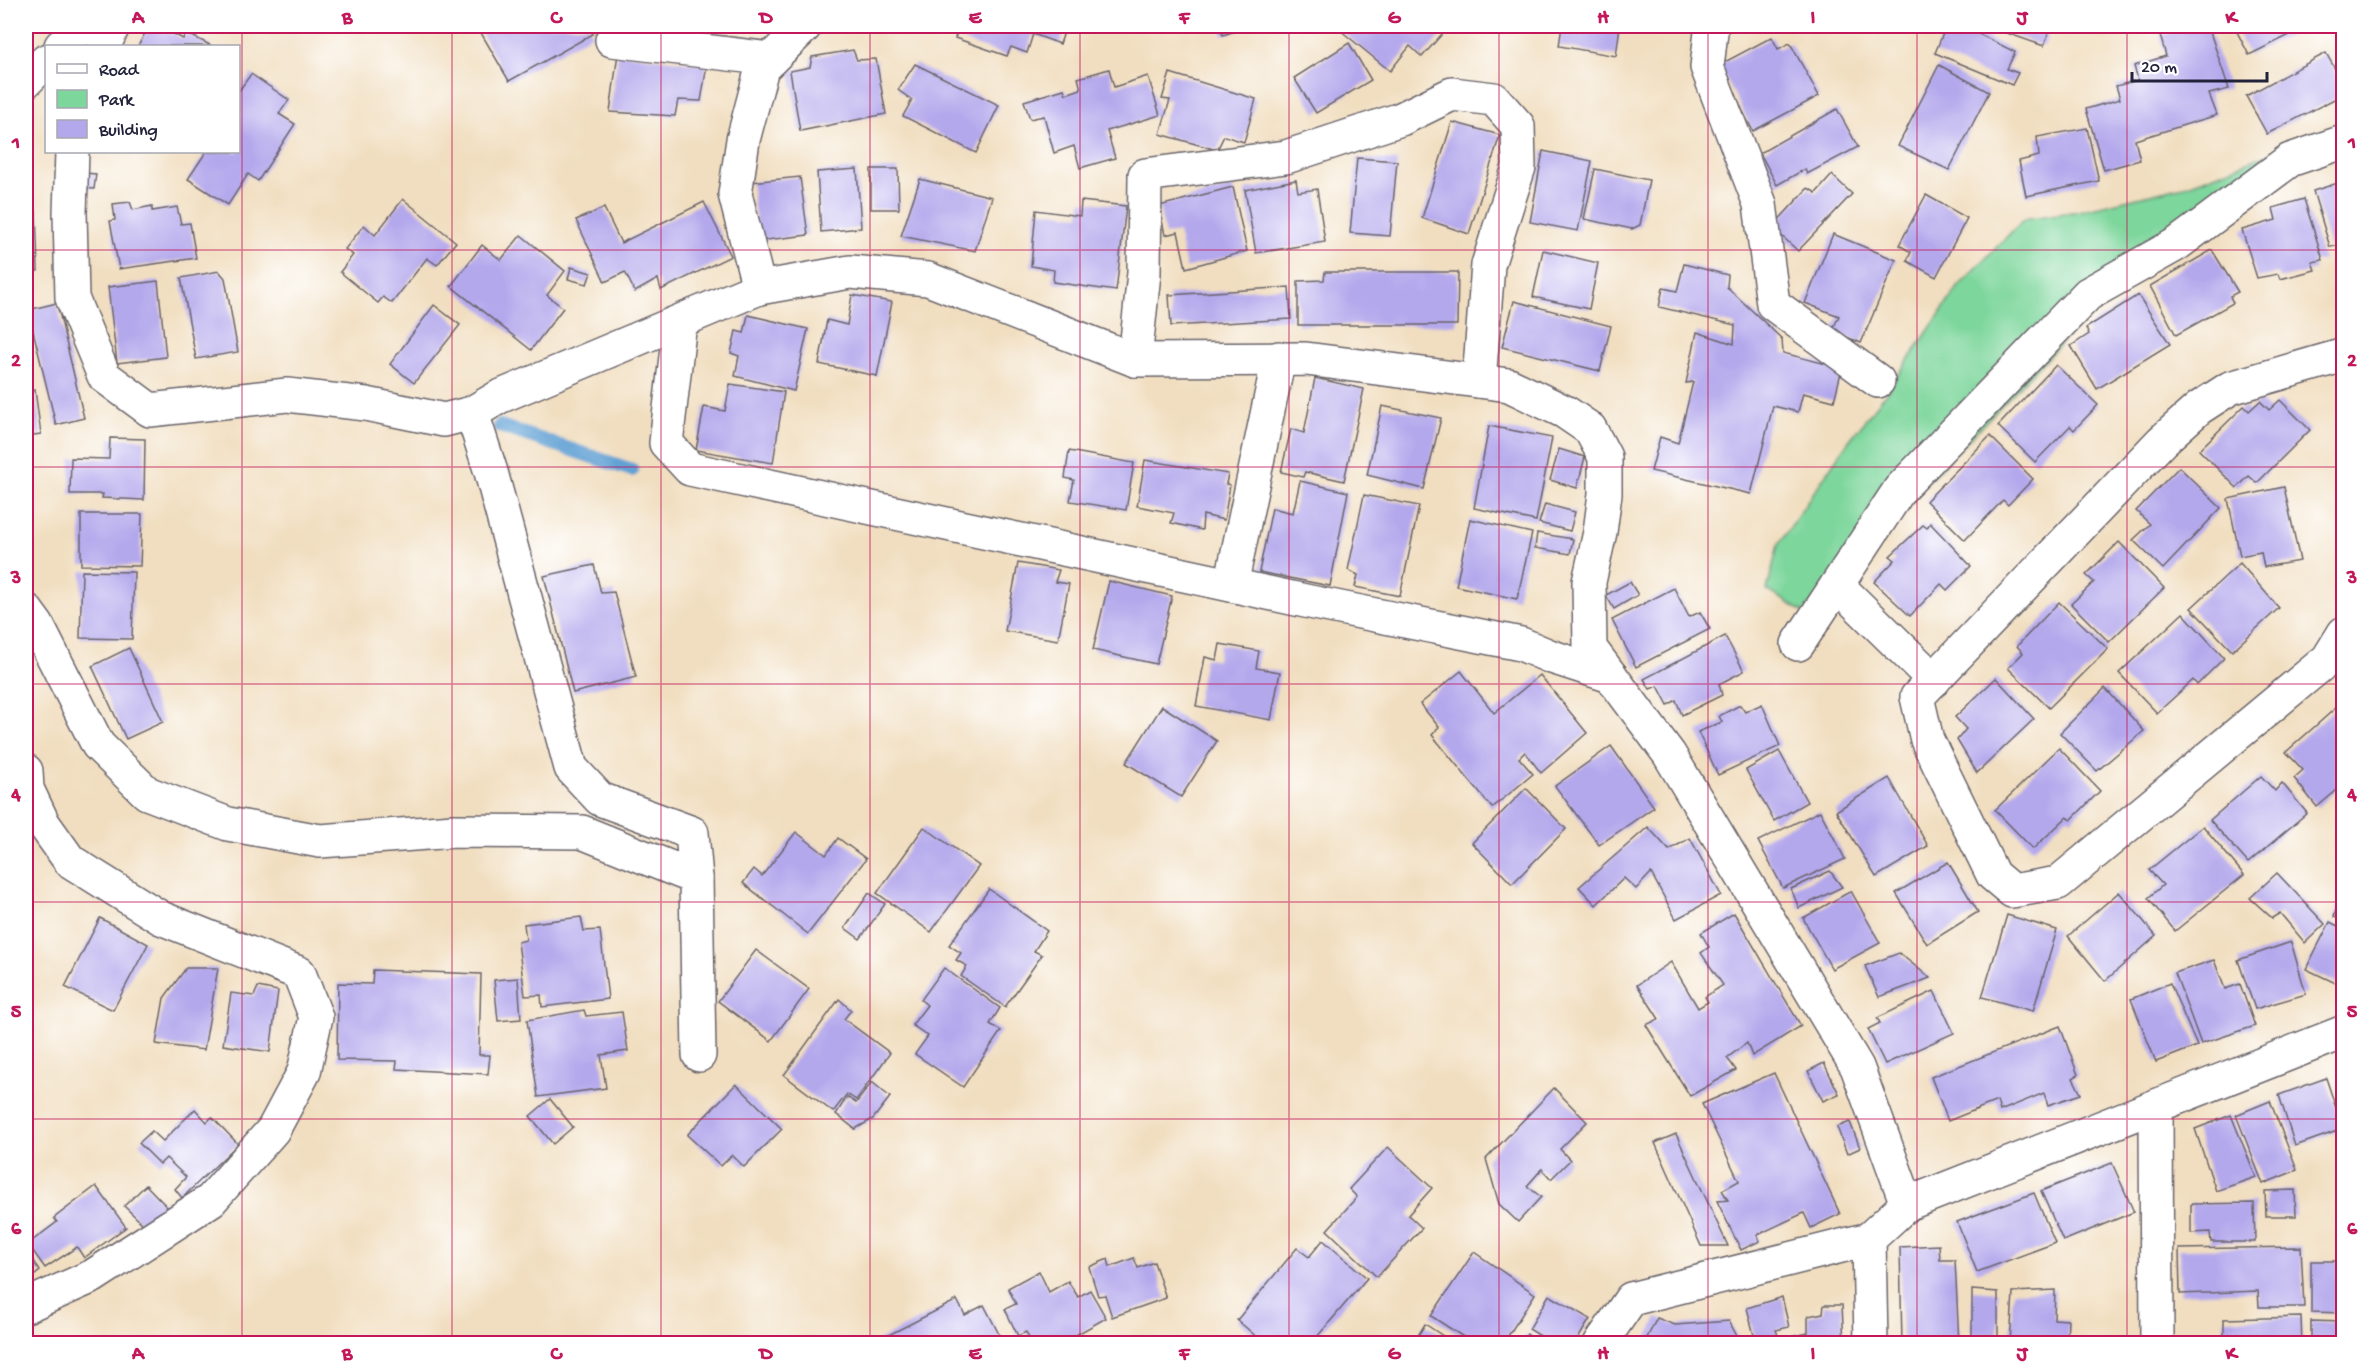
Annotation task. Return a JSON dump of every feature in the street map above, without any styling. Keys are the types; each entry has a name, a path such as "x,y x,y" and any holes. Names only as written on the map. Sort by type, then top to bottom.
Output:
{"street":[{"path":"62,45 83,26"},
{"path":"104,45 113,26"},
{"path":"759,288 735,194 743,140 762,68 805,26"},
{"path":"1714,28 1707,67 1760,204 1773,304 1878,381"},
{"path":"612,40 771,59"},
{"path":"26,81 45,62"},
{"path":"1135,360 1144,273 1145,175 1286,157 1401,119 1452,94 1494,99 1518,126 1519,167 1488,265 1479,381"},
{"path":"1798,644 1900,489 2088,294 2177,244 2290,160 2343,142"},
{"path":"72,153 70,213 72,298 104,376 150,410 287,395 366,404 444,420 472,413 499,397 759,288 849,272 928,279 1135,360 1306,358 1509,385 1565,412 1590,429 1605,457 1605,494 1600,532 1588,582 1590,648 1669,754 1857,1067 1907,1204"},
{"path":"680,322 666,443 690,469 1231,585 1521,644 1549,656 1611,676"},
{"path":"2343,355 2230,388 2199,408 2162,441 1917,697 1927,740 1993,875 2012,891 2058,883 2328,659 2343,633"},
{"path":"1231,585 1279,358"},
{"path":"472,413 492,472 571,768 600,800 692,833 696,878 699,1055"},
{"path":"1837,585 1934,680"},
{"path":"26,610 36,624 98,745 147,793 228,824 320,841 454,831 582,832 696,878"},
{"path":"26,771 27,789 43,823 70,861 161,918 299,973 316,1017 304,1072 273,1130 211,1200 93,1276 26,1306"},
{"path":"1600,1344 1631,1299 1869,1239 1907,1204 2343,1032"},
{"path":"2156,1107 2157,1344"},
{"path":"1869,1239 1871,1344"}],"green space":[{"path":"2274,152 2162,238 1803,612 1767,590 1778,545 1848,442 1883,397 1959,286 2024,219 2079,211 2188,185"}],"building":[{"path":"149,26 159,26 183,39 186,33 210,45 139,45"},
{"path":"477,26 588,26 593,34 509,81"},
{"path":"959,26 1066,26 1060,44 1033,34 1027,53 1011,47 1007,56 955,38"},
{"path":"1220,26 1251,26 1223,35"},
{"path":"1343,26 1449,26 1422,57 1410,46 1390,71 1340,30"},
{"path":"1562,26 1620,26 1616,56 1559,46"},
{"path":"1946,26 1963,26 2015,52 2007,69 2018,73 2012,85 1935,53"},
{"path":"1987,26 2051,26 2044,46"},
{"path":"2182,26 2208,26 2229,89 2209,94 2217,115 2135,140 2140,160 2104,170 2086,109 2120,99 2116,86 2138,80 2134,66 2166,56 2160,35 2183,30"},
{"path":"2234,26 2308,26 2249,55"},
{"path":"1772,37 1778,49 1790,43 1819,96 1753,131 1719,65"},
{"path":"1349,43 1371,80 1316,113 1294,78"},
{"path":"853,50 857,60 876,59 886,114 800,131 790,71 810,67 812,57"},
{"path":"618,53 707,65 701,101 678,100 675,116 610,112"},
{"path":"2326,53 2344,85 2344,94 2267,134 2246,96"},
{"path":"915,64 999,105 976,153 903,116 912,100 898,90"},
{"path":"1939,65 1989,92 1949,170 1898,146"},
{"path":"1109,69 1114,87 1148,76 1160,115 1107,131 1115,158 1080,168 1074,146 1054,153 1044,116 1030,119 1024,101 1064,89 1066,94 1081,89 1078,78"},
{"path":"1170,73 1256,99 1244,142 1224,136 1217,150 1160,134 1170,100 1162,99"},
{"path":"251,74 289,100 279,114 295,124 258,181 248,174 228,205 188,179 205,153 240,153 240,89"},
{"path":"1837,109 1858,147 1807,174 1805,169 1777,185 1760,153"},
{"path":"1452,122 1500,135 1469,234 1422,218"},
{"path":"2087,128 2099,181 2026,196 2019,161 2039,156 2037,137"},
{"path":"1543,151 1592,161 1578,231 1530,222"},
{"path":"1357,158 1397,161 1390,236 1350,233"},
{"path":"857,169 861,228 821,232 817,172"},
{"path":"871,169 898,169 899,209 871,209"},
{"path":"1595,169 1649,180 1640,225 1632,229 1584,219"},
{"path":"85,173 96,174 94,189 84,188"},
{"path":"1832,175 1852,194 1798,251 1772,227 1808,188 1816,193"},
{"path":"800,177 808,235 758,241 751,182"},
{"path":"920,179 992,197 975,251 901,236"},
{"path":"1296,180 1298,192 1317,189 1325,242 1256,253 1245,190"},
{"path":"2344,181 2344,244 2330,247 2313,191"},
{"path":"1233,187 1247,251 1186,268 1178,232 1165,235 1159,206"},
{"path":"1926,195 1967,218 1936,277 1907,261 1911,252 1899,245"},
{"path":"403,199 456,242 437,265 427,258 392,303 383,297 378,303 340,272 353,255 345,249 364,225 375,235"},
{"path":"2304,199 2323,260 2312,262 2315,270 2280,279 2278,274 2257,278 2242,230 2276,220 2273,208"},
{"path":"1081,201 1126,206 1116,291 1053,282 1054,270 1031,266 1036,210 1080,216"},
{"path":"130,202 133,210 152,206 152,211 177,207 181,224 190,223 196,258 119,269 110,221 115,220 113,204"},
{"path":"704,202 731,256 661,290 658,279 635,292 625,272 605,282 576,220 604,208 621,243"},
{"path":"36,210 38,271 26,272 26,211"},
{"path":"1833,234 1896,260 1861,343 1832,331 1839,316 1805,303"},
{"path":"521,235 565,271 547,295 563,308 531,350 451,286 482,245 501,260"},
{"path":"1543,250 1598,263 1589,309 1533,297"},
{"path":"2212,250 2238,292 2230,296 2233,303 2176,335 2150,286"},
{"path":"1684,264 1728,275 1727,287 1782,339 1783,353 1842,368 1834,401 1803,393 1798,412 1773,406 1751,494 1651,471 1660,437 1678,443 1693,382 1686,383 1697,332 1734,344 1735,325 1659,307 1663,288 1677,291"},
{"path":"571,267 591,273 587,284 568,279"},
{"path":"219,271 225,278 238,352 196,359 181,278"},
{"path":"1325,272 1458,272 1457,325 1298,325 1298,281 1324,280"},
{"path":"158,281 166,357 117,363 108,287"},
{"path":"1289,287 1291,319 1171,326 1169,295"},
{"path":"852,295 892,302 877,376 819,364 827,320 847,325"},
{"path":"2138,295 2170,344 2097,389 2071,346 2089,334 2086,328"},
{"path":"1514,301 1611,326 1600,371 1502,347"},
{"path":"57,303 84,418 56,425 28,310"},
{"path":"434,305 460,325 414,383 390,364"},
{"path":"748,315 808,329 794,391 735,376 739,356 731,353 736,331 744,333"},
{"path":"2056,365 2098,405 2074,430 2070,426 2035,462 1998,426"},
{"path":"1315,378 1364,389 1344,481 1305,472 1303,477 1281,472 1291,429 1304,433"},
{"path":"730,384 784,392 773,463 696,450 704,407 725,411"},
{"path":"35,390 41,434 26,436 26,392"},
{"path":"2280,400 2310,430 2257,483 2249,476 2237,488 2199,450 2244,406 2249,411 2260,401 2269,410"},
{"path":"1382,406 1441,418 1424,489 1367,475"},
{"path":"1489,426 1552,438 1536,521 1474,508"},
{"path":"1990,436 2033,479 2008,505 2003,500 1965,540 1926,501"},
{"path":"110,438 145,439 144,500 102,498 103,494 70,494 71,458 109,459"},
{"path":"1559,449 1585,457 1577,488 1550,480"},
{"path":"1069,451 1134,463 1126,510 1070,501 1074,480 1065,478"},
{"path":"1145,460 1228,474 1226,484 1230,485 1224,520 1203,515 1202,530 1171,523 1174,513 1137,506"},
{"path":"2179,467 2221,508 2163,569 2133,540 2150,524 2136,511"},
{"path":"1300,481 1348,492 1330,586 1259,572 1272,508 1293,513"},
{"path":"2284,487 2300,561 2264,567 2261,552 2240,556 2228,499"},
{"path":"1364,495 1419,506 1400,596 1355,587 1358,575 1348,570"},
{"path":"1545,504 1575,512 1570,531 1539,523"},
{"path":"81,514 142,514 140,566 81,565"},
{"path":"1470,519 1532,533 1517,599 1456,586"},
{"path":"1930,523 1971,566 1947,590 1941,584 1910,616 1874,582 1895,560 1890,556 1923,525 1927,528"},
{"path":"1537,533 1573,539 1570,554 1535,548"},
{"path":"2119,542 2164,588 2109,642 2071,604 2094,582 2086,575"},
{"path":"1018,563 1059,570 1055,582 1069,584 1058,640 1005,631"},
{"path":"2240,563 2279,608 2232,651 2191,608"},
{"path":"594,565 601,593 614,592 636,677 573,693 544,576"},
{"path":"82,571 134,572 132,639 80,638"},
{"path":"1109,581 1172,596 1156,664 1093,650"},
{"path":"1630,582 1638,595 1614,609 1606,595"},
{"path":"1674,588 1689,617 1700,612 1710,629 1636,667 1612,620"},
{"path":"2059,602 2108,649 2049,708 2008,668 2023,653 2017,646"},
{"path":"2183,613 2224,658 2197,685 2193,680 2157,713 2119,673"},
{"path":"1725,636 1744,671 1719,684 1722,695 1682,715 1676,700 1668,705 1658,686 1650,689 1644,679"},
{"path":"1220,644 1259,651 1256,668 1280,672 1271,720 1196,706 1205,657 1217,660"},
{"path":"129,648 163,722 126,739 92,666"},
{"path":"1461,671 1494,713 1540,675 1587,733 1541,773 1525,752 1519,758 1533,774 1492,808 1432,735 1439,727 1420,704"},
{"path":"1996,678 2034,719 1977,773 1957,740 1966,729 1955,717"},
{"path":"2105,688 2144,731 2097,771 2060,733"},
{"path":"1762,704 1780,746 1718,775 1698,732 1722,722 1719,716 1740,705 1745,712"},
{"path":"1162,706 1217,741 1181,797 1126,763"},
{"path":"2338,706 2344,712 2344,784 2317,807 2294,778 2303,770 2286,752"},
{"path":"1611,746 1654,807 1599,845 1555,786"},
{"path":"2059,748 2100,791 2071,820 2067,817 2033,849 1995,810"},
{"path":"1779,751 1807,802 1774,821 1746,770"},
{"path":"2261,776 2275,791 2282,783 2307,813 2248,863 2210,820"},
{"path":"1889,778 1928,846 1876,877 1836,811"},
{"path":"1526,788 1566,829 1512,884 1472,843"},
{"path":"1820,811 1845,859 1783,888 1758,841"},
{"path":"2203,826 2244,875 2175,931 2148,898 2163,885 2149,870"},
{"path":"924,827 979,866 931,932 877,893"},
{"path":"1648,827 1669,850 1690,838 1721,895 1676,919 1651,873 1636,889 1624,878 1596,905 1579,887"},
{"path":"2344,827 2344,860 2339,859 2341,830"},
{"path":"796,832 826,855 838,838 866,859 808,934 743,883 754,869 762,876"},
{"path":"1948,862 1978,912 1927,944 1896,893"},
{"path":"1830,871 1842,887 1799,908 1791,889"},
{"path":"2277,873 2325,924 2305,943 2280,913 2272,918 2250,898"},
{"path":"989,889 1047,931 1034,951 1042,955 1005,1007 961,976 967,966 956,960 961,953 949,945"},
{"path":"1851,891 1880,943 1832,969 1803,918"},
{"path":"2119,892 2156,936 2105,981 2068,936"},
{"path":"869,893 885,904 860,939 845,928"},
{"path":"2340,897 2344,898 2344,920 2334,917"},
{"path":"1734,913 1801,1026 1752,1056 1747,1043 1727,1058 1736,1070 1690,1096 1646,1025 1659,1019 1637,985 1671,962 1698,1008 1708,1002 1705,997 1723,985 1701,953 1709,947 1701,933"},
{"path":"2007,915 2057,930 2033,1011 1982,997"},
{"path":"581,917 584,931 600,930 608,999 542,1007 541,995 525,996 518,942 526,940 524,924"},
{"path":"100,918 148,944 113,1010 65,987"},
{"path":"2330,922 2344,929 2344,987 2306,969"},
{"path":"2291,942 2306,994 2255,1009 2238,960"},
{"path":"756,950 809,989 771,1041 718,1001"},
{"path":"1899,953 1930,978 1879,997 1865,966"},
{"path":"2214,960 2225,989 2240,984 2255,1026 2201,1044 2175,973"},
{"path":"186,968 218,968 204,1050 156,1044 164,998"},
{"path":"944,968 1000,1008 990,1024 1001,1031 963,1087 915,1054 928,1036 912,1025 927,1005 921,1000"},
{"path":"373,970 481,974 479,1055 490,1055 488,1074 396,1069 397,1061 337,1060 338,983 372,984"},
{"path":"518,978 521,1019 498,1021 494,980"},
{"path":"2170,983 2197,1046 2156,1062 2131,999"},
{"path":"258,987 278,991 270,1052 223,1045 231,993 254,996"},
{"path":"1934,991 1954,1033 1885,1064 1868,1029 1880,1023 1877,1018"},
{"path":"839,999 851,1010 844,1019 890,1053 856,1100 847,1094 833,1112 784,1075"},
{"path":"584,1010 586,1016 622,1012 628,1051 601,1055 606,1088 538,1097 527,1020"},
{"path":"2060,1026 2078,1075 2073,1078 2081,1094 2048,1105 2044,1093 2000,1111 1997,1101 1948,1121 1931,1077"},
{"path":"1824,1063 1839,1094 1823,1101 1808,1071"},
{"path":"1774,1073 1840,1214 1811,1228 1804,1213 1757,1235 1760,1241 1741,1250 1717,1201 1728,1200 1722,1190 1739,1181 1702,1104"},
{"path":"2326,1078 2343,1129 2295,1146 2279,1095"},
{"path":"872,1082 890,1097 873,1119 855,1129 836,1114 847,1097 856,1103"},
{"path":"736,1084 782,1129 744,1167 732,1155 721,1166 687,1135"},
{"path":"1554,1088 1587,1122 1560,1149 1570,1160 1551,1179 1542,1169 1527,1186 1541,1197 1518,1222 1499,1204 1486,1159"},
{"path":"550,1099 573,1127 553,1144 530,1116"},
{"path":"2270,1101 2297,1170 2263,1184 2236,1115"},
{"path":"195,1109 207,1122 212,1117 238,1144 182,1198 175,1189 186,1177 166,1158 160,1164 139,1143 152,1131 163,1141"},
{"path":"2231,1115 2256,1177 2216,1191 2195,1129"},
{"path":"1850,1122 1860,1148 1847,1154 1837,1127"},
{"path":"1676,1134 1728,1246 1701,1246 1655,1143"},
{"path":"1388,1147 1432,1188 1408,1215 1422,1228 1377,1277 1327,1230 1357,1197 1349,1189"},
{"path":"2112,1163 2134,1212 2063,1241 2041,1191"},
{"path":"146,1185 168,1208 146,1227 124,1206"},
{"path":"96,1186 126,1227 84,1258 77,1247 45,1268 28,1244 57,1222 54,1218"},
{"path":"2295,1190 2296,1216 2266,1216 2265,1191"},
{"path":"2034,1193 2055,1243 1977,1272 1957,1222"},
{"path":"2340,1194 2344,1194 2344,1254 2341,1255"},
{"path":"2254,1203 2255,1242 2211,1242 2210,1232 2191,1233 2191,1204"},
{"path":"1323,1240 1367,1278 1311,1344 1265,1344 1237,1320 1297,1248 1309,1257"},
{"path":"1939,1245 1940,1260 1955,1260 1959,1344 1902,1344 1900,1247"},
{"path":"2301,1247 2304,1307 2259,1307 2258,1291 2180,1294 2179,1249"},
{"path":"26,1251 40,1271 30,1279 32,1282 26,1287"},
{"path":"1474,1252 1535,1294 1503,1344 1474,1344 1431,1316"},
{"path":"1134,1258 1138,1268 1154,1262 1166,1298 1112,1317 1105,1295 1098,1296 1089,1267 1108,1259 1110,1267"},
{"path":"2311,1261 2344,1261 2344,1313 2311,1312"},
{"path":"1039,1271 1049,1292 1068,1281 1078,1297 1090,1290 1106,1318 1060,1344 1032,1344 1026,1332 1018,1336 1005,1309 1016,1304 1008,1288"},
{"path":"1972,1290 1998,1292 1998,1344 1972,1344"},
{"path":"2055,1290 2054,1319 2068,1320 2067,1344 2010,1344 2013,1292"},
{"path":"1549,1295 1590,1319 1575,1344 1553,1344 1529,1329"},
{"path":"1782,1297 1789,1327 1776,1330 1779,1338 1756,1343 1747,1308"},
{"path":"957,1300 965,1315 984,1305 1004,1344 871,1344"},
{"path":"1824,1305 1842,1305 1844,1344 1794,1344 1794,1336 1808,1333 1808,1316 1823,1313"},
{"path":"2301,1317 2302,1344 2224,1344 2224,1319"},
{"path":"1657,1318 1675,1325 1729,1321 1738,1338 1736,1344 1644,1344"},
{"path":"2311,1321 2344,1322 2344,1344 2311,1344"},
{"path":"1425,1324 1455,1344 1413,1344"},
{"path":"1527,1334 1540,1344 1520,1344"}],"waterway":[{"path":"500,426 632,470"}]}
